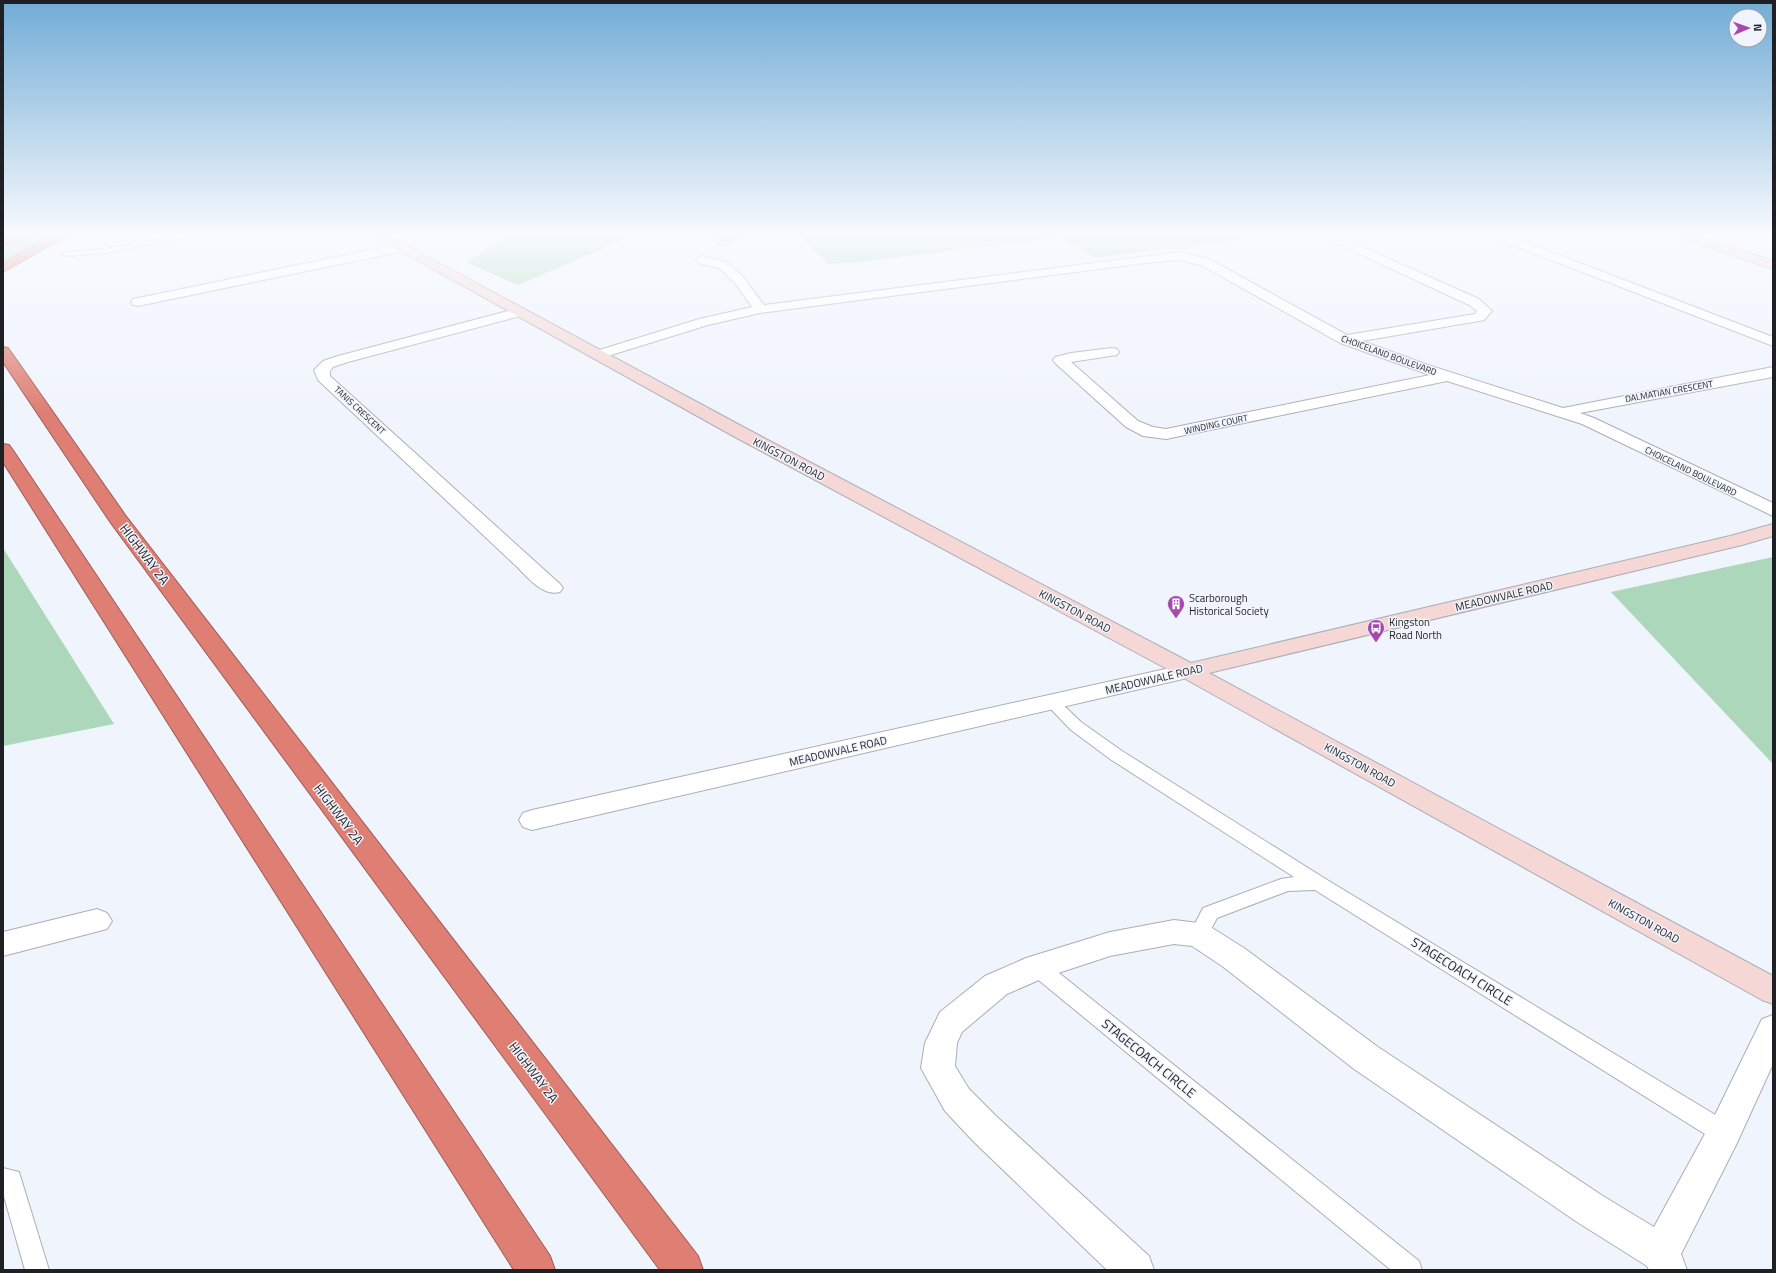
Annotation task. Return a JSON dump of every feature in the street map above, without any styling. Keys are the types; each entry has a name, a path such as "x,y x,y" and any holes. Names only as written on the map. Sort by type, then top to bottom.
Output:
{"highway":[{"name":"HIGHWAY 2A","path":"3,351 118,519 684,1270"},
{"path":"3,449 536,1270"}],"street":[{"path":"138,302 180,293"},
{"name":"KINGSTON ROAD","path":"484,293 741,434 1188,671 1773,991"},
{"path":"749,293 760,309"},
{"name":"CHOICELAND BOULEVARD","path":"598,355 704,322 760,309 880,293"},
{"name":"CHOICELAND BOULEVARD","path":"1261,293 1345,340 1448,376 1565,412 1588,421 1773,510"},
{"path":"1345,340 1479,317 1485,311 1474,302 1455,293"},
{"path":"1647,293 1773,342"},
{"name":"TANIS CRESCENT","path":"519,312 343,359 328,364 322,370 323,377 515,555 553,588"},
{"name":"WINDING COURT","path":"1112,352 1060,360 1132,424 1149,432 1166,434 1448,376"},
{"name":"DALMATIAN CRESCENT","path":"1565,412 1584,407 1773,372"},
{"name":"MEADOWVALE ROAD","path":"532,820 1188,671 1734,541 1773,530"},
{"path":"3,944 97,921"},
{"path":"1135,1270 985,1129 957,1100 938,1068 941,1043 951,1022 996,985 1037,967 1110,944 1145,936 1174,932 1198,935 1233,957 1366,1058 1590,1209 1664,1262 1773,1029"}],"lane":[{"name":"STAGECOACH CIRCLE","path":"1052,702 1076,726 1116,756 1318,883 1724,1133"},
{"path":"1198,935 1210,913 1287,884 1318,883"},
{"name":"STAGECOACH CIRCLE","path":"1037,967 1410,1270"},
{"path":"3,1179 11,1180 36,1270"}],"green space":[{"path":"3,548 114,724 3,746"},
{"path":"1773,557 1773,764 1611,592"}],"place":[{"name":"Scarborough Historical Society","path":"1176,619"},
{"name":"Kingston Road North","path":"1376,643"}]}
